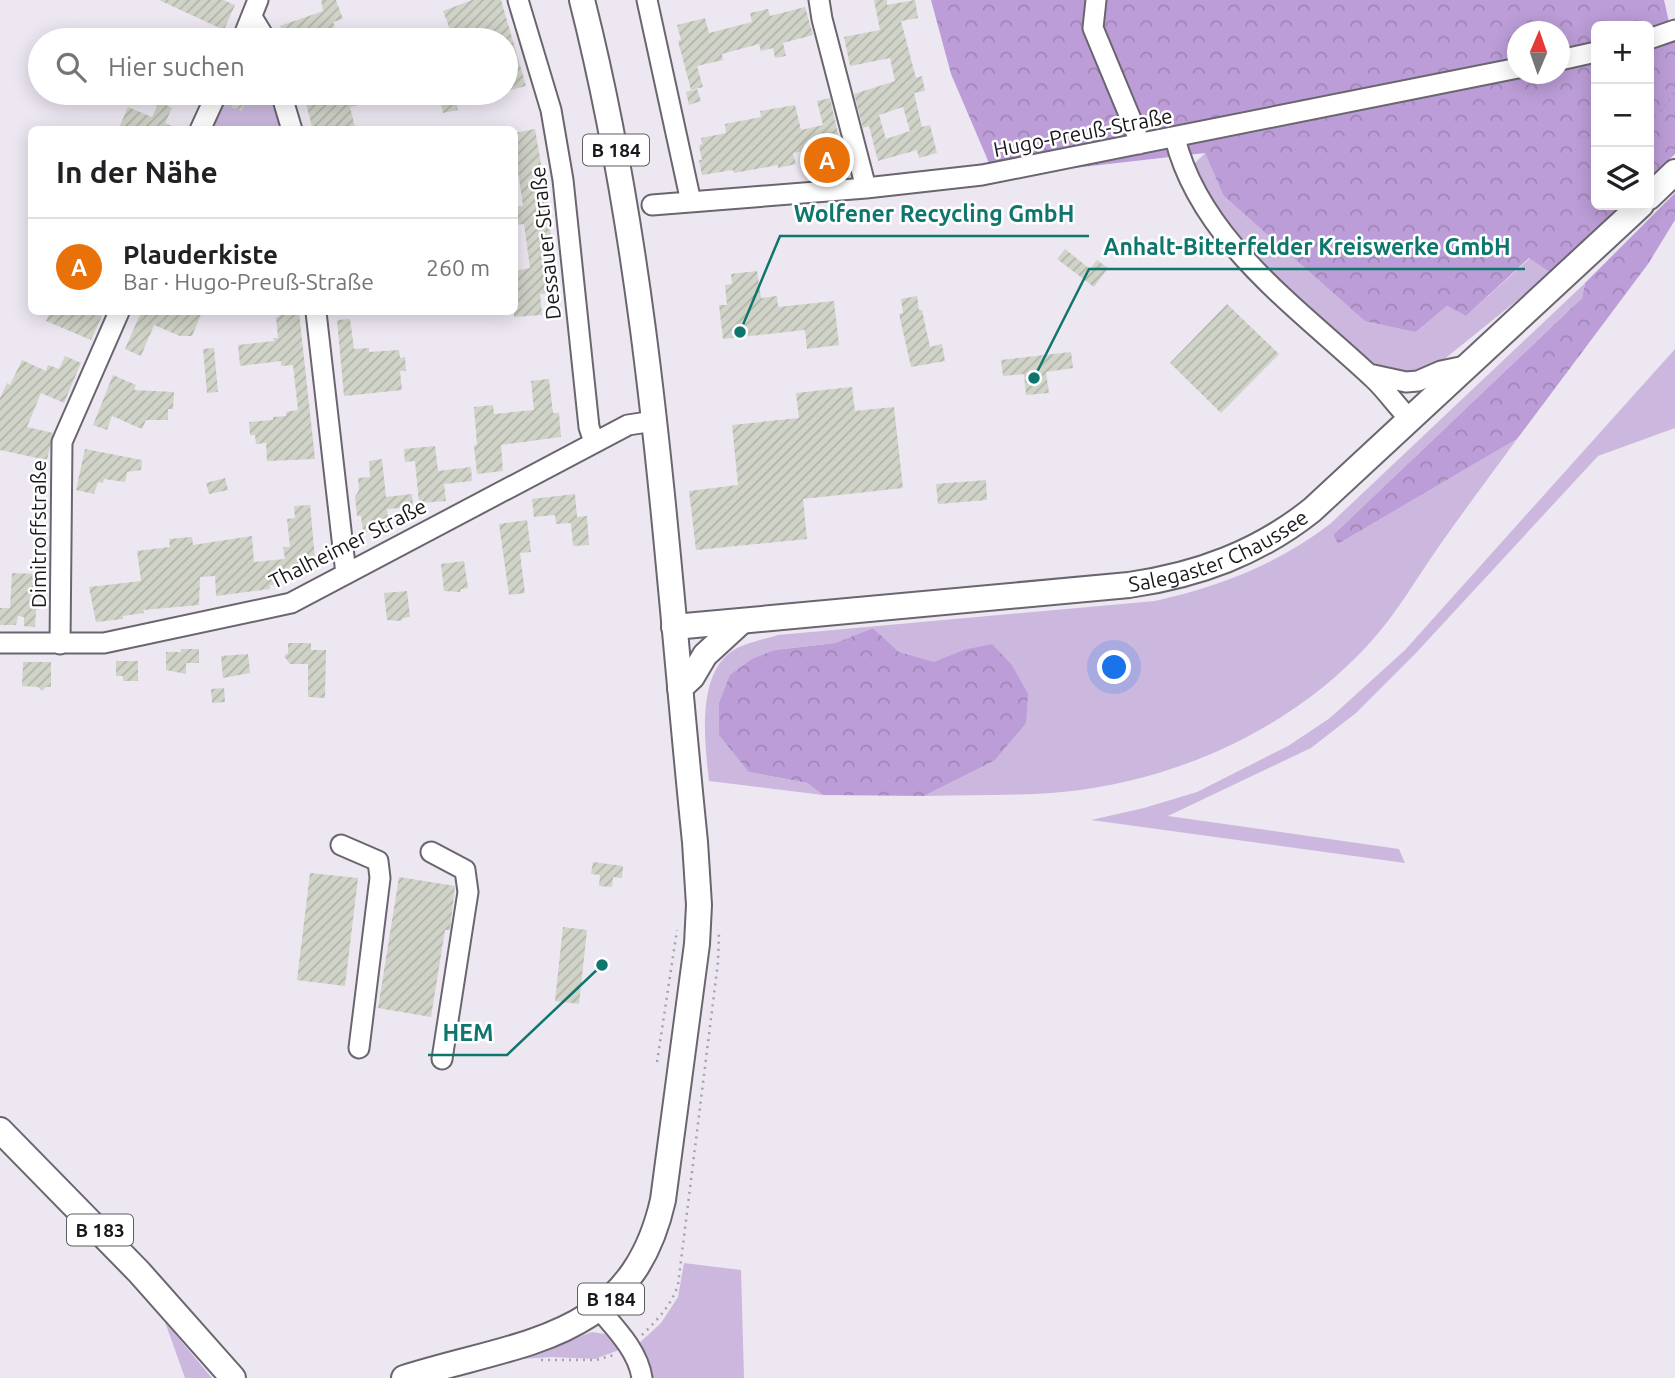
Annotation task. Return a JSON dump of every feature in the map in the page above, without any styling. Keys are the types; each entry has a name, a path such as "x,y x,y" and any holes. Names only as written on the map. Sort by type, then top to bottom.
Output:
{"main road":[{"name":"B 184","path":"404,1378 543,1339 570,1327 599,1309 623,1287 642,1259 654,1234 663,1200 697,944 699,905 695,842 640,302 606,99 582,0"},
{"path":"1654,192 1675,172"},
{"name":"Salegaster Chaussee","path":"674,627 1129,585 1196,572 1248,552 1295,524 1335,489 1636,210"},
{"path":"680,688 692,677 710,649 742,621"},
{"name":"B 183","path":"0,1130 139,1272 233,1378"}],"street":[{"name":"Dessauer Straße","path":"518,0 551,110 564,180 589,426 594,442"},
{"path":"647,0 691,202"},
{"path":"819,0 866,188"},
{"path":"1096,0 1093,28 1139,144"},
{"path":"247,28 255,8"},
{"path":"255,8 262,28"},
{"path":"1654,37 1675,30"},
{"path":"1570,58 1591,53"},
{"name":"Hugo-Preuß-Straße","path":"652,205 866,188 982,175 1507,70"},
{"path":"202,126 211,105"},
{"path":"285,105 291,126"},
{"path":"1175,138 1181,163 1193,187 1232,244 1269,286 1368,374 1410,419"},
{"name":"Dimitroffstraße","path":"60,644 62,442 118,315"},
{"path":"316,315 346,573"},
{"path":"1368,374 1406,382 1418,381 1441,371 1465,366"},
{"name":"Thalheimer Straße","path":"0,643 104,643 291,603 594,442 628,425 654,421"},
{"path":"341,845 378,861 380,877 359,1048"},
{"path":"431,852 465,870 468,892 442,1059"},
{"path":"599,1309 633,1353 641,1368 642,1378"}],"path":[{"path":"1654,116 1663,109 1675,92"},
{"path":"657,1062 675,951 677,922"}],"shaded area":[{"path":"217,105 279,105 285,126 208,126"},
{"path":"1205,153 1223,195 1416,332 1447,306 1466,316 1530,258 1551,273 1437,365 1403,374 1382,368 1348,345 1251,253 1222,214 1193,165"},
{"path":"1585,283 1582,298 1333,535 1338,544 1517,439 1378,634 1336,676 1302,703 1266,726 1188,763 1105,786 1011,795 924,796 994,761 963,650 934,663 899,652 873,628 835,643 775,650 749,772 807,783 823,795 709,781 705,732 707,697 717,667 732,651 778,635 1155,601 1202,589 1247,572 1290,551 1330,524"},
{"path":"1675,349 1675,428 1598,456 1415,654 1356,713 1311,748 1168,816 1399,849 1405,863 1091,820 1197,792 1288,746 1330,718 1405,650"},
{"path":"684,1263 741,1270 744,1378 650,1378 636,1346 661,1323 678,1297"},
{"path":"165,1322 212,1378 185,1378"},
{"path":"592,1332 605,1334 619,1350 595,1359 521,1359"}],"green space":[{"path":"931,0 1664,0 1669,22 1675,31 1675,154 1654,174 1654,21 1591,21 1591,210 1617,210 1551,273 1529,258 1466,316 1447,306 1416,332 1365,321 1223,195 1205,153 995,177 951,74"},
{"path":"1675,193 1675,220 1648,264 1517,439 1338,544 1333,535 1582,298 1585,283"},
{"path":"873,628 899,652 934,662 963,650 992,644 1012,665 1028,694 1026,723 994,761 924,796 823,795 807,783 749,772 719,735 719,703 730,675 752,659 775,650 835,643"}],"building":[{"path":"159,0 223,0 235,5 225,28"},
{"path":"321,0 336,0 343,19 333,22 335,27 332,28 281,28 280,26 323,11"},
{"path":"472,0 501,0 509,28 449,28 443,11"},
{"path":"874,0 887,0 887,5 915,0 918,18 901,21 916,78 922,76 925,91 914,93 922,127 930,125 937,153 919,158 917,150 878,161 869,126 863,128 854,94 895,81 890,58 850,66 844,37 880,30","holes":["903,107 910,131 886,139 879,115"]},
{"path":"805,7 813,35 783,43 786,56 775,58 773,48 761,51 759,44 722,54 723,60 697,66 703,87 691,90 678,41 681,40 677,25 705,18 709,33 752,22 750,13 768,9 770,16"},
{"path":"518,58 526,86 518,88"},
{"path":"697,89 701,101 689,105 686,92"},
{"path":"830,98 840,143 836,143 840,161 825,164 820,148 793,153 796,164 702,175 699,160 702,160 699,145 702,144 701,138 726,133 725,124 761,117 760,111 795,105 801,130 823,125 817,101"},
{"path":"158,105 172,108 165,123 171,126 120,126 128,107 152,117"},
{"path":"231,105 244,105 242,111 230,107"},
{"path":"306,105 358,105 350,107 355,126 312,126"},
{"path":"441,105 457,105 458,110 443,113"},
{"path":"535,129 547,200 557,292 540,294 542,315 514,317 518,315 518,270 530,268 524,224 518,225 518,207 523,206 518,172 518,132"},
{"path":"1065,249 1090,269 1097,260 1108,268 1094,287 1057,259"},
{"path":"757,271 761,298 777,296 778,307 834,301 839,345 807,349 805,330 723,339 719,305 727,305 725,285 732,284 731,274"},
{"path":"917,296 930,347 942,344 945,361 911,367 899,314 903,313 901,299"},
{"path":"1227,304 1279,354 1221,413 1170,363"},
{"path":"49,315 102,316 91,340 46,321"},
{"path":"140,315 201,315 192,336 180,336 154,325 141,356 125,349"},
{"path":"299,315 315,459 267,461 266,443 256,444 255,435 250,435 249,422 273,420 273,417 286,416 286,412 298,410 293,365 281,366 281,361 240,366 238,345 274,341 273,338 278,338 276,317"},
{"path":"350,319 354,349 369,348 369,352 399,350 400,358 405,357 406,371 400,371 402,390 344,396 337,320"},
{"path":"214,348 218,392 207,393 203,349"},
{"path":"1071,352 1073,368 1046,372 1049,393 1026,395 1024,374 1003,376 1001,360"},
{"path":"65,356 81,363 64,403 41,393 27,427 53,433 47,460 0,450 0,398 7,383 10,385 22,360 46,371 48,365 59,369"},
{"path":"113,375 136,385 134,390 174,392 173,409 168,409 168,420 146,420 142,429 112,416 107,430 93,425"},
{"path":"549,379 553,413 559,413 561,437 501,445 503,471 477,474 474,407 493,405 494,414 534,410 531,381"},
{"path":"852,387 855,411 894,407 903,488 803,499 807,539 696,550 689,491 738,485 732,425 799,418 796,393"},
{"path":"435,446 438,471 471,467 472,481 444,484 446,501 419,503 415,461 405,462 404,449"},
{"path":"85,449 142,460 141,470 127,472 125,482 104,479 103,483 98,482 94,494 76,490"},
{"path":"382,459 386,497 412,494 413,507 387,509 389,530 363,533 361,516 357,516 355,497 359,490 358,478 370,477 369,461"},
{"path":"225,478 228,490 209,494 206,483"},
{"path":"986,480 987,500 938,504 936,484"},
{"path":"575,494 577,517 587,516 589,545 573,546 571,523 556,524 555,515 534,517 532,499"},
{"path":"310,505 316,569 277,573 278,584 270,585 270,589 216,596 215,576 200,577 199,605 143,610 144,613 123,616 123,619 96,622 89,587 141,581 137,551 170,547 169,539 192,537 193,545 252,536 254,562 285,559 283,547 290,547 287,519 295,518 294,506"},
{"path":"527,520 531,552 520,553 525,593 509,595 499,524"},
{"path":"464,561 468,588 461,589 460,592 444,591 441,564"},
{"path":"12,573 37,574 36,602 41,605 36,611 35,627 24,626 24,617 18,616 16,625 0,625 0,608 10,608"},
{"path":"407,591 410,617 401,621 387,620 384,593"},
{"path":"288,643 311,643 311,650 326,650 325,698 308,697 308,664 290,664 284,656 288,653"},
{"path":"181,649 199,649 199,663 186,663 186,674 166,670 166,652 181,652"},
{"path":"248,654 250,673 223,678 221,656"},
{"path":"116,661 138,661 138,681 123,681 123,676 116,676"},
{"path":"23,662 51,662 51,687 42,691 38,687 22,686"},
{"path":"224,688 225,702 212,703 211,689"},
{"path":"593,862 623,866 622,878 613,877 612,887 599,886 600,875 591,874"},
{"path":"310,873 358,878 345,986 297,980"},
{"path":"399,877 455,886 450,930 445,930 431,1017 378,1008"},
{"path":"563,927 587,930 579,1004 555,1001"}],"place":[{"name":"Plauderkiste","path":"827,160"},
{"name":"Wolfener Recycling GmbH","path":"740,332"},
{"name":"Anhalt-Bitterfelder Kreiswerke GmbH","path":"1034,378"},
{"name":"HEM","path":"602,965"}]}
